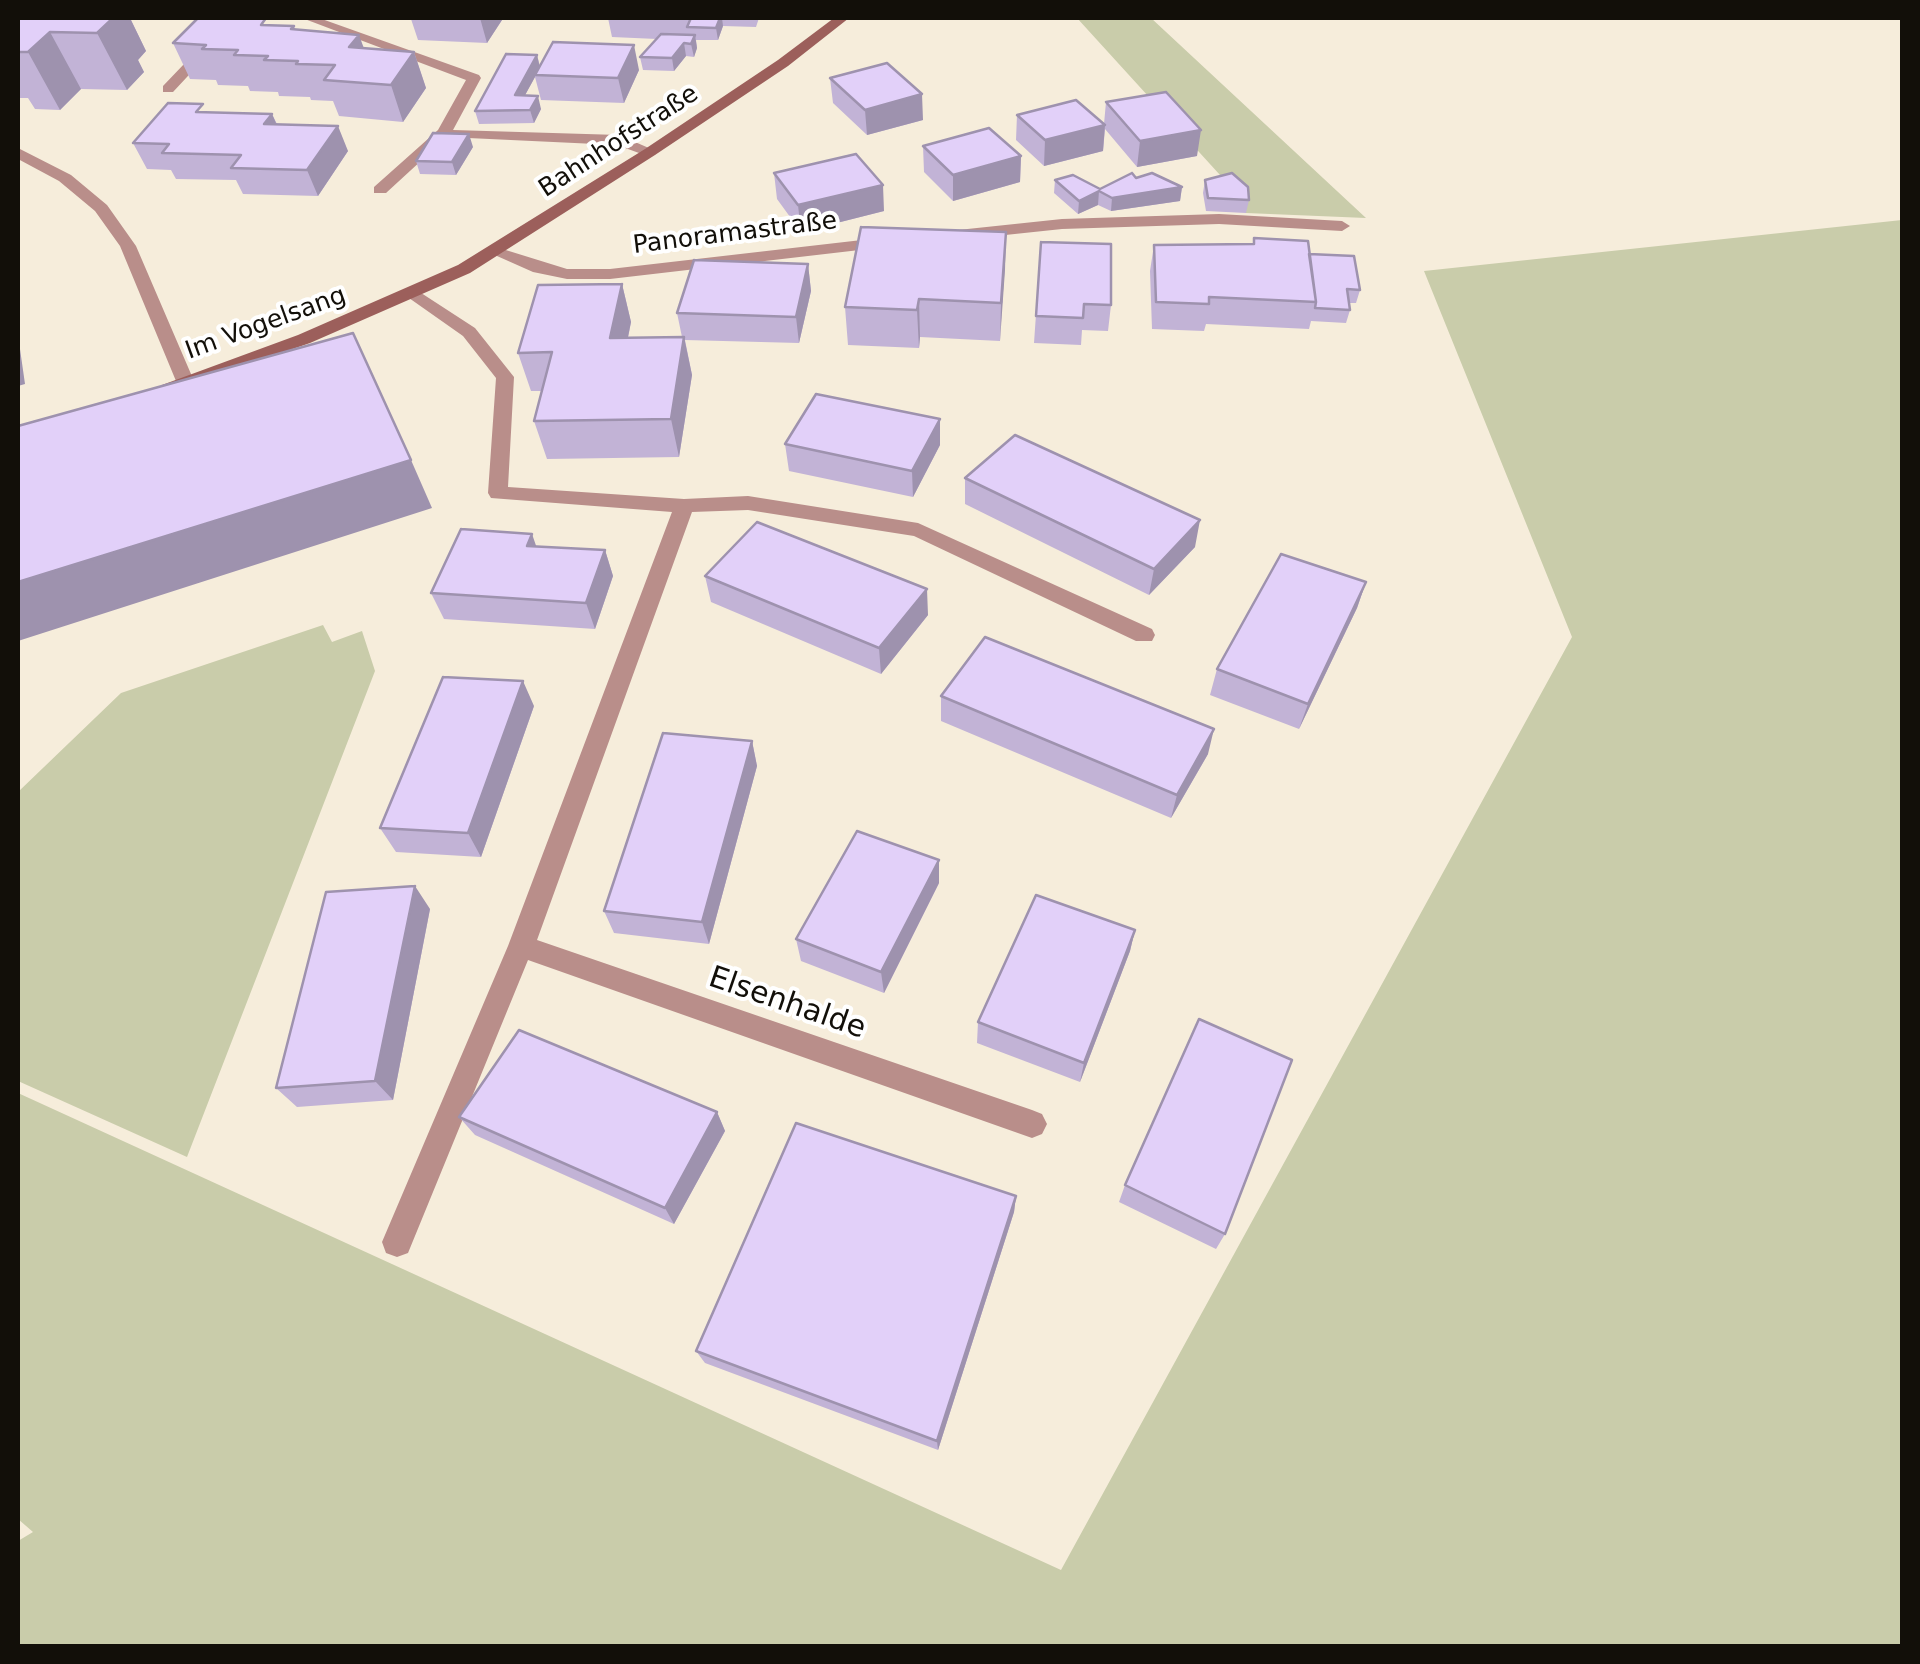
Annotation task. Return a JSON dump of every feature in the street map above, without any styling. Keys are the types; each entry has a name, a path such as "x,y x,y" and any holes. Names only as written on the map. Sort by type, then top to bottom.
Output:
{"street":[{"path":"168,89 235,18"},
{"path":"308,18 474,78 444,132 380,190"},
{"name":"Bahnhofstraße","path":"415,294 496,252 783,63 842,18"},
{"path":"444,132 460,136 619,140 650,152"},
{"path":"18,153 65,178 101,208 128,246 185,381"},
{"path":"947,236 1062,224 1220,219 1342,226"},
{"name":"Panoramastraße","path":"496,252 533,267 567,274 610,274 909,240"},
{"path":"415,294 468,332 505,377 498,493 684,506 748,504 918,530 1144,635"},
{"name":"Im Vogelsang","path":"148,392 304,339 415,294"},
{"path":"397,1242 521,946 684,506"},
{"name":"Elsenhalde","path":"521,946 1032,1124"}],"green space":[{"path":"1077,18 1151,18 1366,218 1246,213 1230,186"},
{"path":"1902,220 1902,1646 18,1646 18,1541 33,1532 18,1519 18,1093 1061,1570 1572,637 1424,271"},
{"path":"323,625 332,642 362,631 375,671 187,1157 18,1081 18,792 121,693"}],"building":[{"path":"18,18 113,18 97,33 50,32 28,52 18,52"},
{"path":"198,18 266,18 261,25 359,35 349,47 414,52 391,85 324,80 335,65 264,60 268,56 234,55 238,50 173,43"},
{"path":"691,18 720,18 716,28 687,27"},
{"path":"661,34 695,35 691,44 684,43 672,58 640,57"},
{"path":"553,42 634,45 618,78 535,75"},
{"path":"506,54 537,55 515,95 538,96 530,110 475,111"},
{"path":"887,63 922,94 865,110 830,78"},
{"path":"1166,92 1201,130 1140,141 1106,102"},
{"path":"1076,100 1105,125 1045,140 1017,115"},
{"path":"168,103 203,104 196,112 272,114 264,124 338,126 307,170 231,168 241,155 162,153 169,144 133,143"},
{"path":"989,128 1021,156 953,175 923,146"},
{"path":"433,133 469,134 452,162 416,161"},
{"path":"856,154 883,185 798,205 774,173"},
{"path":"1132,173 1136,178 1152,173 1182,187 1112,198 1099,191 1079,201 1055,180 1073,175 1100,189"},
{"path":"1232,173 1248,187 1249,200 1208,198 1205,180"},
{"path":"861,227 1006,232 1001,303 919,299 917,310 845,307"},
{"path":"1254,238 1308,241 1316,302 1209,297 1209,304 1156,302 1154,245 1254,244"},
{"path":"1041,242 1111,244 1111,305 1084,304 1083,318 1036,316"},
{"path":"1309,254 1354,256 1360,290 1347,289 1350,310 1315,308"},
{"path":"694,260 808,264 796,317 677,313"},
{"path":"622,284 610,338 684,337 671,419 534,421 552,352 518,353 538,285"},
{"path":"353,333 411,460 18,582 18,426"},
{"path":"816,394 940,419 912,471 785,444"},
{"path":"1015,435 1200,520 1154,569 965,478"},
{"path":"757,522 927,589 879,648 705,576"},
{"path":"461,529 532,534 527,546 605,550 586,603 431,593"},
{"path":"1281,554 1366,582 1308,704 1217,669"},
{"path":"985,637 1214,729 1177,795 941,696"},
{"path":"443,677 523,681 468,833 380,828"},
{"path":"663,733 752,741 702,922 604,911"},
{"path":"857,831 939,860 881,972 796,939"},
{"path":"415,886 375,1081 276,1088 326,892"},
{"path":"1036,895 1135,930 1084,1063 978,1022"},
{"path":"1199,1019 1292,1060 1225,1234 1125,1185"},
{"path":"519,1030 717,1112 665,1208 459,1117"},
{"path":"796,1123 1016,1196 937,1441 696,1351"}]}
